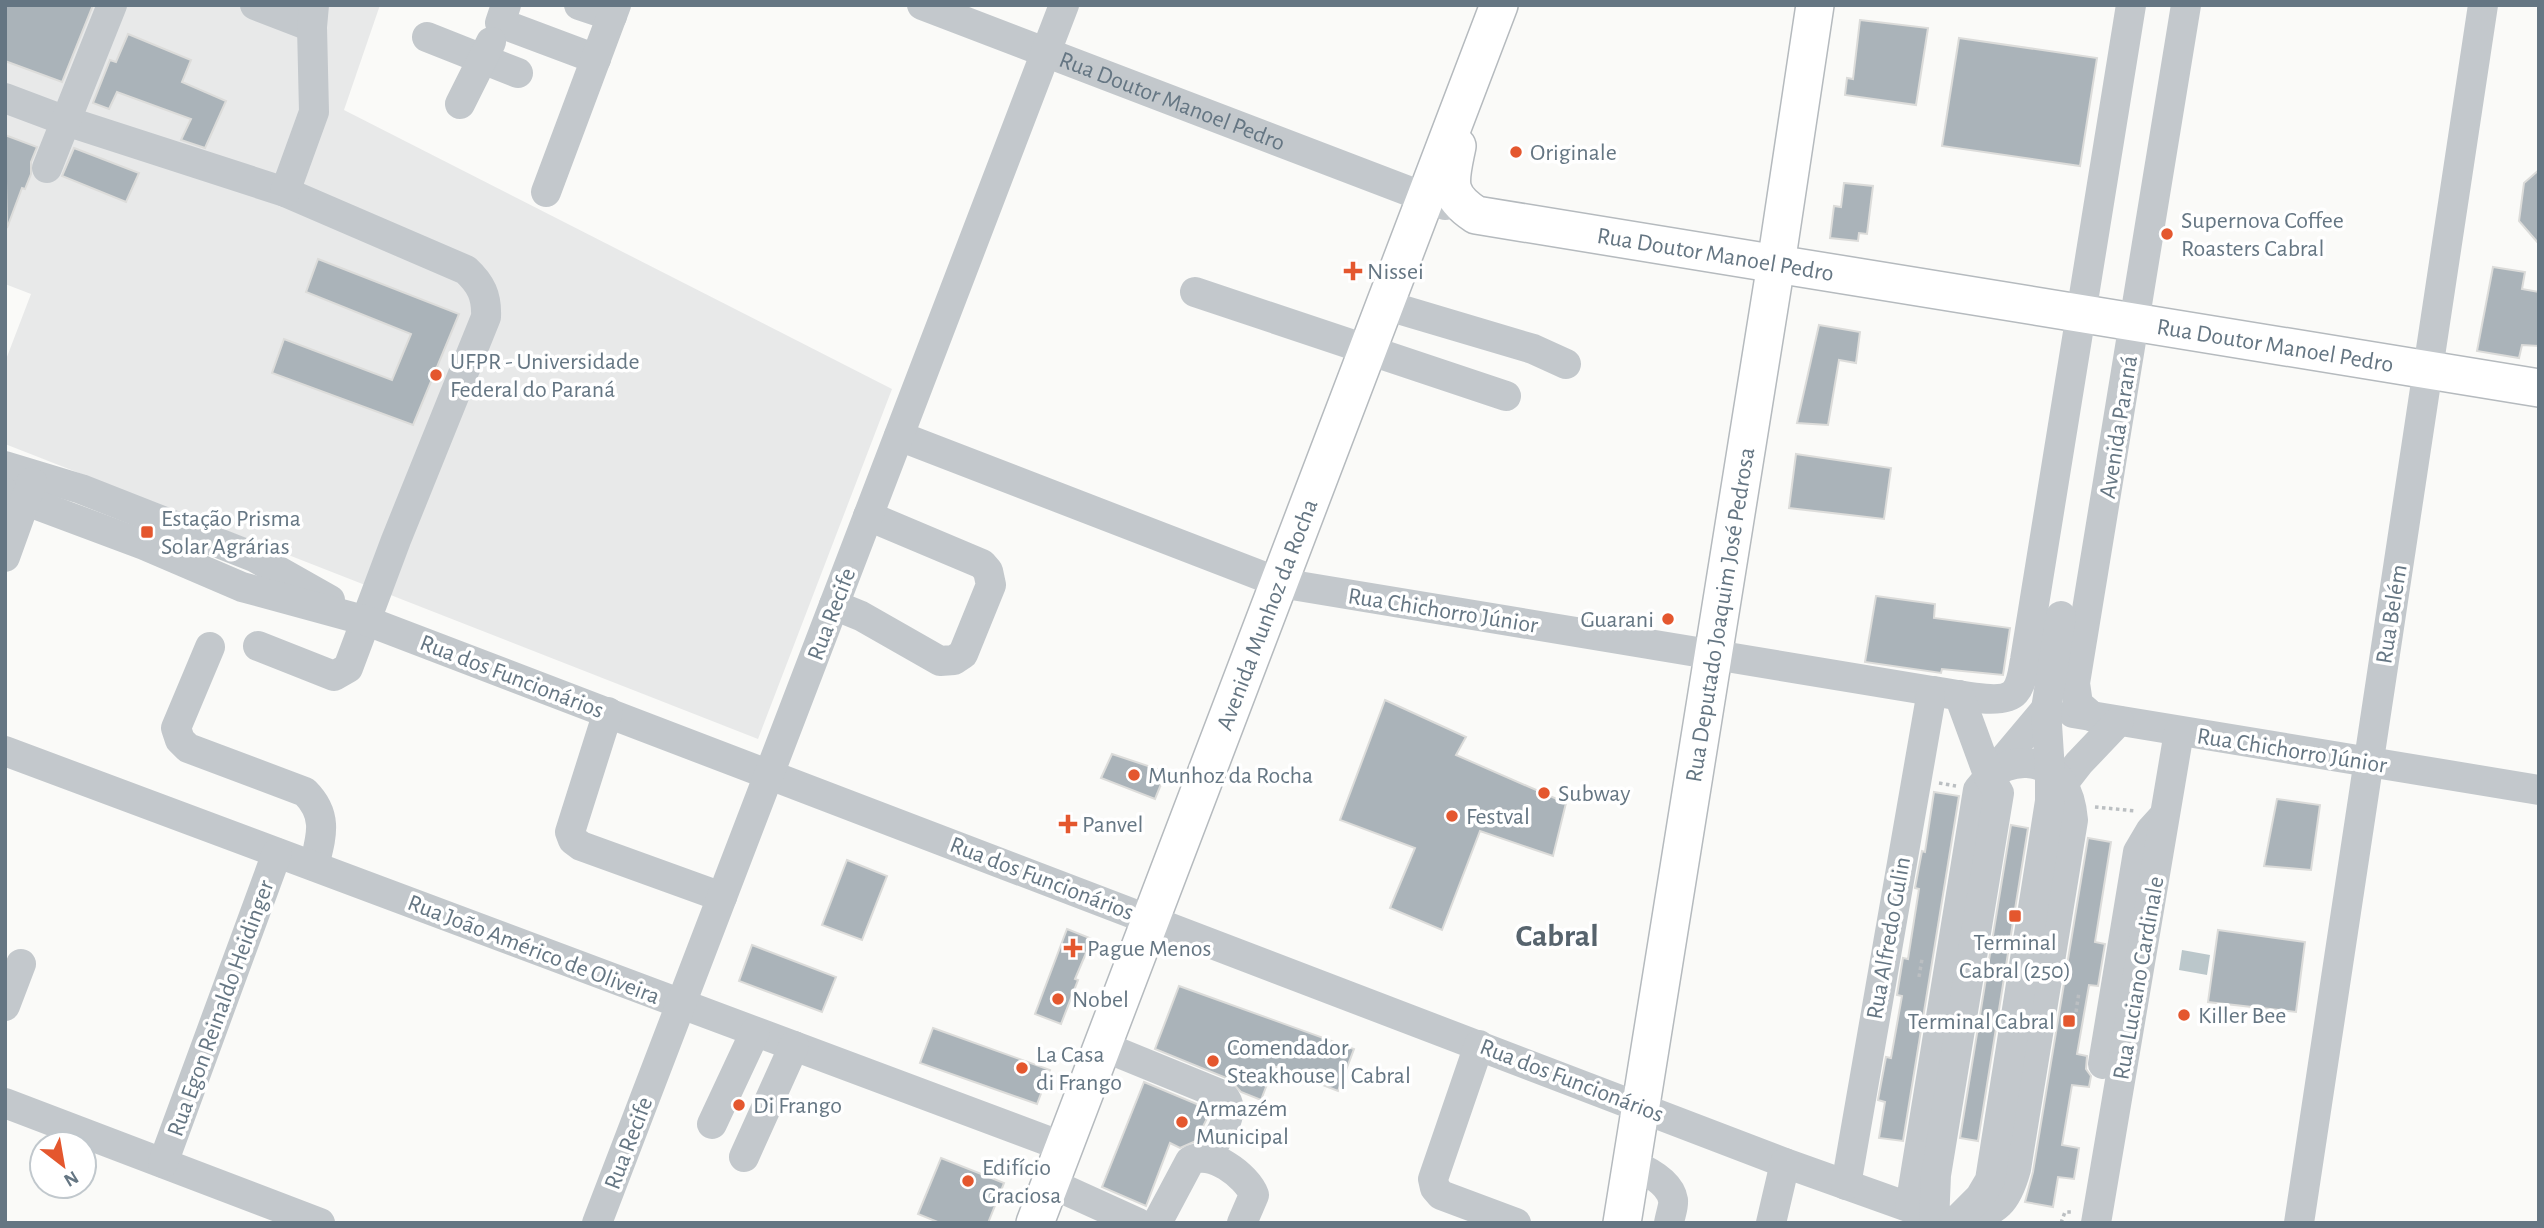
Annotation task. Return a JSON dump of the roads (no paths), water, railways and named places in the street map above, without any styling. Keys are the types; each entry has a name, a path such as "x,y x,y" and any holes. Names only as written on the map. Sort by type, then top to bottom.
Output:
{"main road":[{"name":"Avenida Munhoz da Rocha","path":"1035,1223 1499,5"},
{"name":"Rua Deputado Joaquim José Pedrosa","path":"1622,1223 1815,5"},
{"path":"1475,66 1451,176 1454,197 1460,205 1476,215"},
{"name":"Rua Doutor Manoel Pedro","path":"1476,215 2539,388"}],"street":[{"path":"47,168 112,5"},
{"path":"256,5 313,16 314,112 285,192"},
{"path":"546,192 614,11 579,5"},
{"name":"Rua Doutor Manoel Pedro","path":"922,5 1425,198 1476,215"},
{"name":"Rua Recife","path":"597,1223 1064,5"},
{"path":"2025,660 2131,5"},
{"name":"Avenida Paraná","path":"2106,719 2078,704 2076,683 2186,5"},
{"name":"Rua Belém","path":"2298,1223 2483,5"},
{"path":"460,104 503,14 596,59"},
{"path":"427,37 517,73"},
{"path":"5,98 66,121 285,192 466,270 484,290 486,317 348,668 334,676 258,646"},
{"path":"1195,292 1506,396"},
{"path":"1385,305 1534,349 1566,364"},
{"name":"Rua Chichorro Júnior","path":"899,436 1280,583 1996,699 2010,696 2018,688 2025,660"},
{"name":"Rua dos Funcionários","path":"5,466 22,490 242,587 367,621 1785,1163 1940,1219"},
{"path":"5,556 22,490"},
{"path":"834,605 861,616 940,661 954,660 963,654 990,586 988,571 982,564 869,516"},
{"path":"2025,660 2061,616 2046,709 2054,785 1990,1180 1980,1197 1940,1219 1936,1175 1989,786 1997,769 2024,762 2038,764 2054,785"},
{"path":"210,647 176,728 180,740 188,748 305,792 315,802 322,823 314,866"},
{"path":"1946,693 1989,786"},
{"name":"Rua Alfredo Gulin","path":"1846,1185 1946,693"},
{"path":"1989,786 2046,709"},
{"name":"Rua Chichorro Júnior","path":"2046,709 2539,790"},
{"path":"608,712 570,832 573,840 581,846 722,897"},
{"path":"2054,785 2106,719"},
{"name":"Rua Luciano Cardinale","path":"2096,1223 2179,732"},
{"name":"Rua João Américo de Oliveira","path":"5,751 1064,1147"},
{"path":"2071,1217 2138,852 2151,830 2166,814"},
{"name":"Rua Egon Reinaldo Heidinger","path":"163,1163 277,853"},
{"path":"5,1006 22,964"},
{"path":"712,1124 755,1032"},
{"path":"1479,1045 1433,1179 1435,1188 1441,1195 1517,1223"},
{"path":"744,1157 794,1046"},
{"path":"1102,1046 1222,1095 1228,1100 1230,1111 1208,1157"},
{"path":"5,1103 320,1223"},
{"path":"1157,1223 1190,1161 1208,1157 1244,1178 1250,1185 1254,1195 1242,1223"},
{"path":"1771,1223 1785,1163"},
{"path":"1631,1164 1649,1171 1667,1188 1673,1200 1670,1223"},
{"path":"1050,1183 1138,1223"}],"place":[{"name":"Originale","path":"1516,152"},
{"name":"Supernova Coffee Roasters Cabral","path":"2167,234"},
{"name":"Nissei","path":"1353,271"},
{"name":"UFPR - Universidade Federal do Paraná","path":"436,375"},
{"name":"Estação Prisma Solar Agrárias","path":"147,532"},
{"name":"Guarani","path":"1668,619"},
{"name":"Munhoz da Rocha","path":"1134,775"},
{"name":"Subway","path":"1544,793"},
{"name":"Festval","path":"1452,816"},
{"name":"Panvel","path":"1068,824"},
{"name":"Terminal Cabral (250)","path":"2015,916"},
{"name":"Pague Menos","path":"1073,948"},
{"name":"Nobel","path":"1058,999"},
{"name":"Killer Bee","path":"2184,1015"},
{"name":"Terminal Cabral","path":"2069,1021"},
{"name":"Comendador Steakhouse | Cabral","path":"1213,1061"},
{"name":"La Casa di Frango","path":"1022,1068"},
{"name":"Di Frango","path":"739,1105"},
{"name":"Armazém Municipal","path":"1182,1122"},
{"name":"Edifício Graciosa","path":"968,1181"}],"district":[{"name":"Cabral","path":"1557,935"}]}
